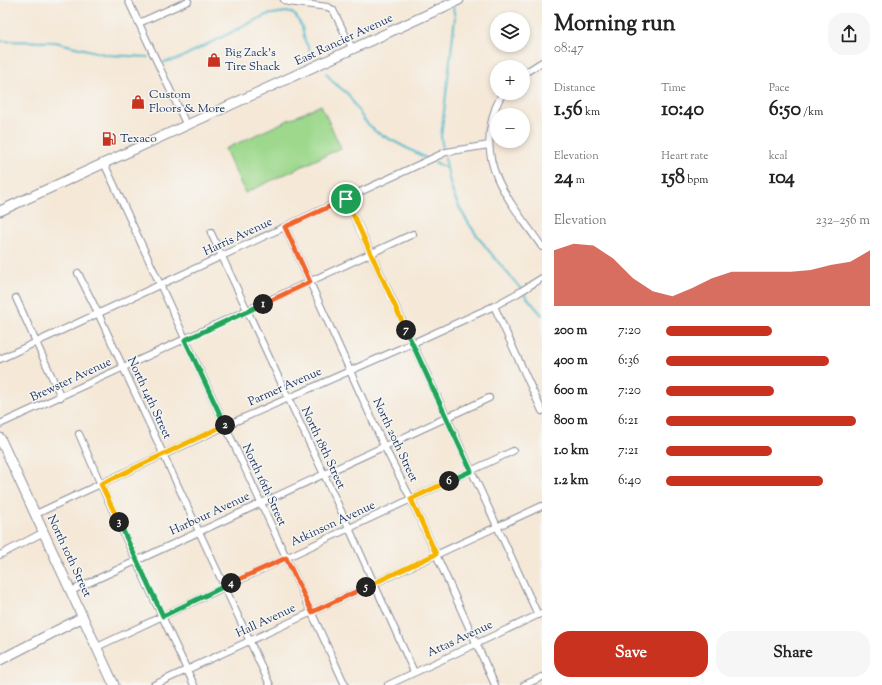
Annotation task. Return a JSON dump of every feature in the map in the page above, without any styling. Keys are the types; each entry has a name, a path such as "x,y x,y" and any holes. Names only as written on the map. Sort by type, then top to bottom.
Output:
{"main road":[{"name":"East Rancier Avenue","path":"0,211 459,0"},
{"name":"North 10th Street","path":"0,438 3,453 36,514 114,685"},
{"path":"0,660 84,617"}],"street":[{"path":"128,0 187,126"},
{"path":"284,0 288,2 328,7 333,10 353,50"},
{"path":"139,23 188,1"},
{"path":"530,70 542,62"},
{"path":"499,100 492,118 489,136 491,159 500,186 542,247"},
{"name":"Harris Avenue","path":"0,359 446,152 489,145"},
{"name":"North 16th Street","path":"104,163 345,685"},
{"path":"346,199 471,471 540,614"},
{"name":"North 20th Street","path":"285,227 384,446 411,499 495,685"},
{"name":"North 18th Street","path":"210,233 324,474 414,672"},
{"name":"Brewster Avenue","path":"0,424 413,234"},
{"name":"North 14th Street","path":"78,273 98,313 270,685"},
{"name":"Parmer Avenue","path":"36,514 225,426 494,306 542,278"},
{"path":"16,298 61,397"},
{"path":"494,306 542,411"},
{"name":"Harbour Avenue","path":"71,590 489,398"},
{"path":"79,434 194,685"},
{"name":"Atkinson Avenue","path":"97,647 513,451"},
{"name":"Hall Avenue","path":"154,685 541,506"},
{"path":"0,555 44,532"},
{"name":"Attas Avenue","path":"388,685 540,614"},
{"path":"524,685 542,677"}],"green space":[{"path":"321,105 341,148 245,193 225,149"}],"waterway":[{"path":"443,150 441,137 455,18 453,7"},
{"path":"164,62 178,59 266,15 286,12 292,13 296,16 302,27 305,41 310,50"},
{"path":"0,41 55,42 108,55 148,57"},
{"path":"326,73 333,82 348,94 364,120 376,132 426,158"},
{"path":"445,158 451,188 461,210 484,245 520,288"},
{"path":"435,162 446,168"},
{"path":"525,295 542,315"}],"place":[{"name":"Big Zack's Tire Shack","path":"214,60"},
{"name":"Custom Floors & More","path":"138,102"},
{"name":"Texaco","path":"109,139"}],"route":[{"path":"346,199 471,471 411,499 436,554 312,612 286,558 163,616 101,484 225,426 185,340 310,282 285,227 346,199"}]}
